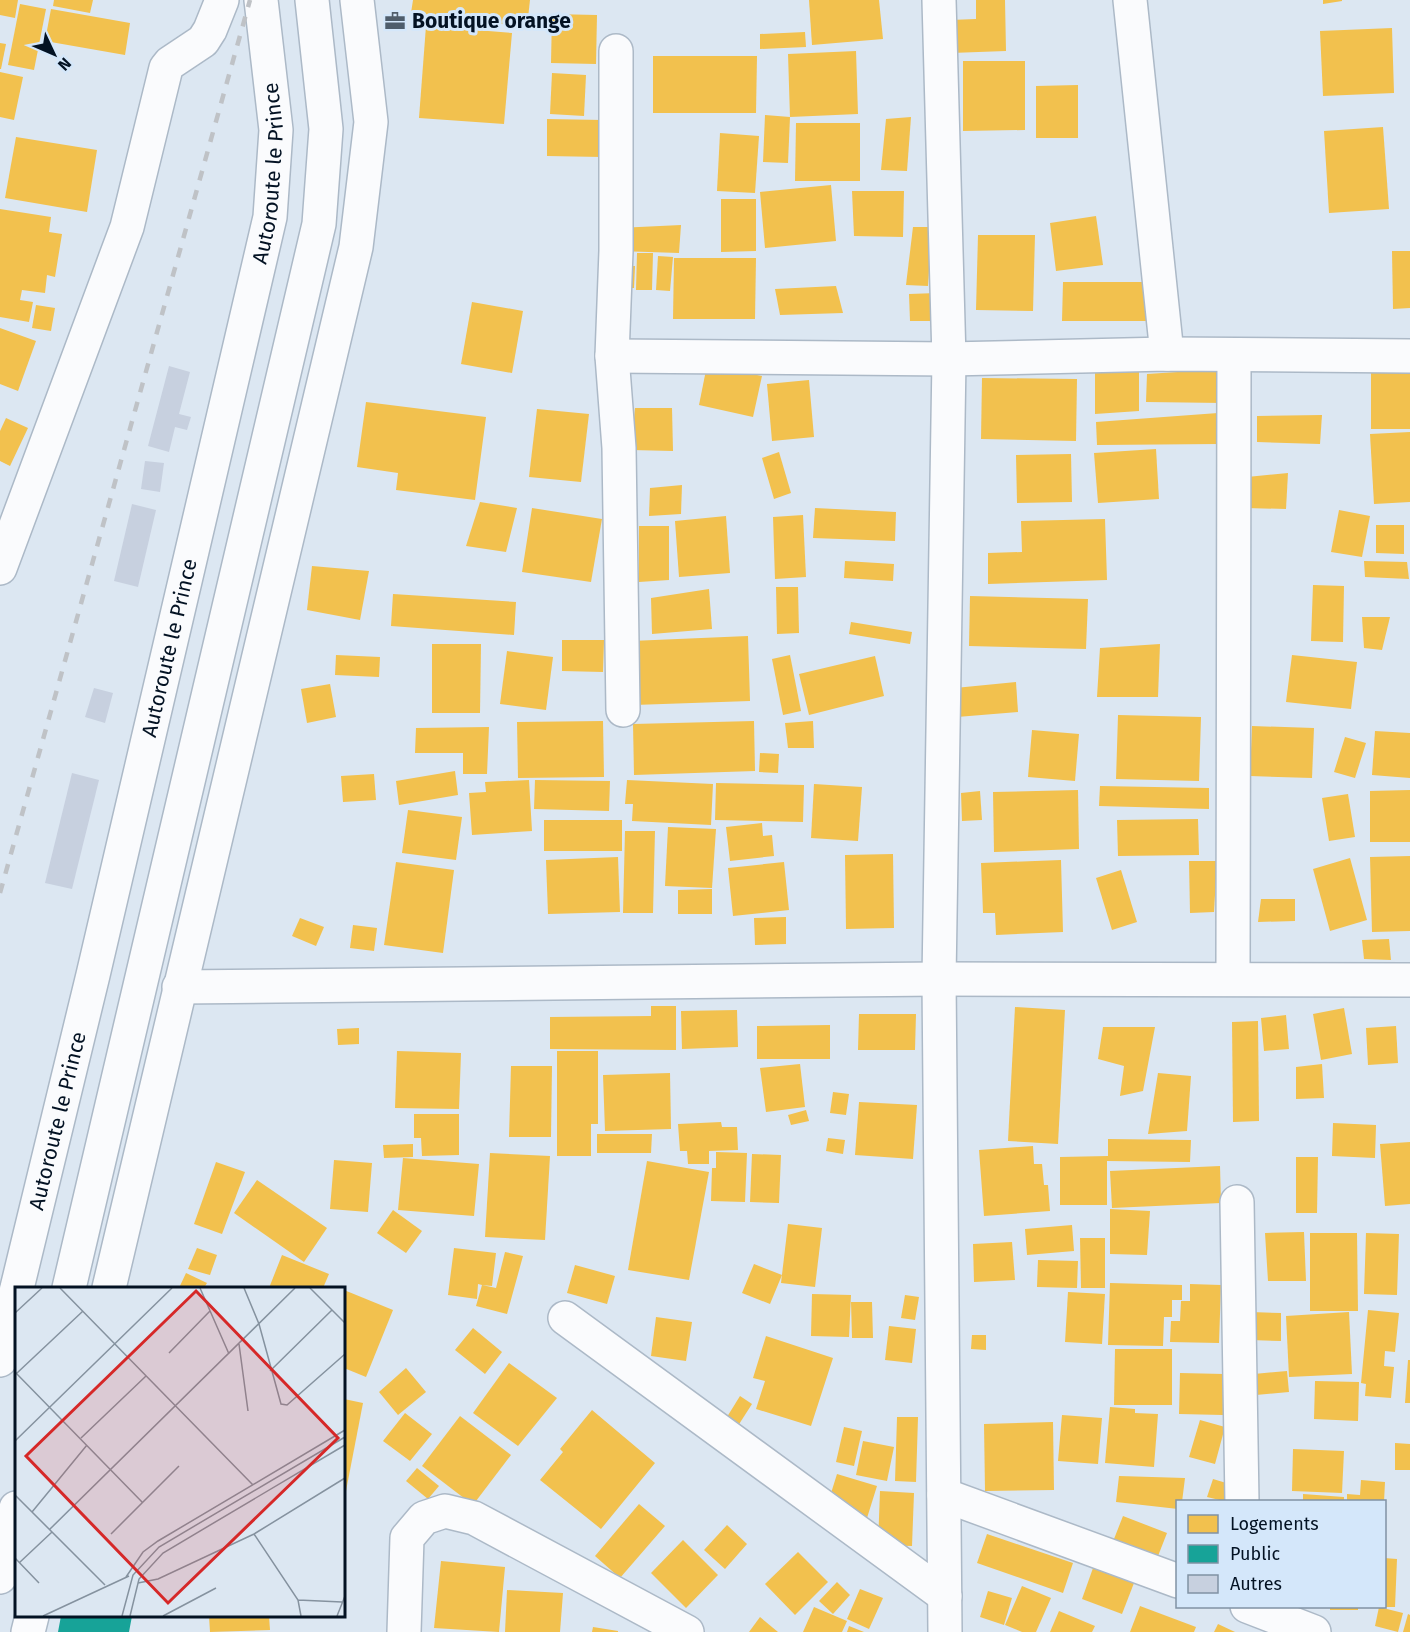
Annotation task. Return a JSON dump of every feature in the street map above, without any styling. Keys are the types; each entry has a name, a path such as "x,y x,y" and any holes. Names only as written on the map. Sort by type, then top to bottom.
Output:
{"street":[{"path":"0,568 127,227 166,68 203,41 222,0"},
{"name":"Autoroute le Prince","path":"18,1287 96,963 270,217 276,130 261,0"},
{"path":"69,1287 319,224 326,129 312,0"},
{"path":"109,1287 356,247 371,122 357,0"},
{"path":"939,0 949,359 939,979 945,1632"},
{"path":"1130,0 1167,354"},
{"path":"616,51 616,251 612,356 619,448 623,710"},
{"path":"612,356 949,359 1167,354 1410,356"},
{"path":"1233,980 1234,356"},
{"path":"179,987 939,979 1410,980"},
{"path":"1237,1202 1242,1500"},
{"name":"Autoroute le Prince","path":"0,1360 15,1298"},
{"path":"565,1318 945,1596"},
{"path":"944,1495 1176,1580"},
{"path":"404,1632 407,1538 424,1518 445,1511 474,1518 658,1624 687,1632"},
{"path":"0,1577 15,1512"},
{"path":"1252,1608 1314,1632"},
{"path":"28,1632 32,1617"}],"building: Logements":[{"path":"0,0 18,0 15,18 0,15"},
{"path":"54,0 93,0 90,13 53,6"},
{"path":"413,0 530,0 527,27 411,13"},
{"path":"809,0 879,0 883,39 812,45"},
{"path":"976,0 1005,0 1006,51 951,53 950,20 976,19"},
{"path":"1323,0 1342,0 1342,1 1323,4"},
{"path":"20,4 46,9 34,70 8,65"},
{"path":"51,9 130,23 125,55 45,41"},
{"path":"552,14 597,15 596,64 551,63"},
{"path":"426,26 512,33 504,124 419,118"},
{"path":"1392,28 1394,93 1323,96 1320,31"},
{"path":"805,32 806,47 760,49 760,34"},
{"path":"0,43 6,44 1,69 0,69"},
{"path":"856,51 858,114 790,117 788,54"},
{"path":"653,56 757,56 756,113 653,113"},
{"path":"963,61 1025,61 1025,130 963,131"},
{"path":"0,72 23,77 14,120 0,117"},
{"path":"552,73 586,75 584,116 550,114"},
{"path":"1078,85 1078,138 1036,138 1036,86"},
{"path":"765,115 790,117 788,163 763,162"},
{"path":"911,117 907,171 881,170 886,119"},
{"path":"547,119 603,120 602,157 547,156"},
{"path":"796,123 860,123 860,181 795,181"},
{"path":"1383,127 1389,209 1329,213 1324,131"},
{"path":"720,133 759,136 755,193 717,191"},
{"path":"16,137 97,150 87,212 5,198"},
{"path":"831,185 836,241 765,248 760,192"},
{"path":"852,191 904,191 903,237 854,236"},
{"path":"721,199 756,199 756,251 721,252"},
{"path":"0,209 51,217 49,232 62,234 55,277 47,275 45,293 22,290 20,300 33,302 29,322 0,317"},
{"path":"1096,216 1103,265 1056,271 1050,223"},
{"path":"681,225 679,253 618,251 618,228"},
{"path":"913,227 932,227 928,286 906,285"},
{"path":"978,235 1035,235 1033,311 976,310"},
{"path":"1392,251 1410,251 1410,308 1393,309"},
{"path":"637,253 653,253 652,290 636,290"},
{"path":"658,256 673,257 670,291 656,290"},
{"path":"674,258 756,258 755,319 673,319"},
{"path":"622,266 635,266 634,288 621,288"},
{"path":"1063,282 1157,282 1156,321 1062,321"},
{"path":"836,286 843,313 780,315 775,289"},
{"path":"937,293 937,321 910,321 909,294"},
{"path":"472,302 523,311 512,373 461,364"},
{"path":"36,305 55,308 51,331 32,328"},
{"path":"0,328 36,341 18,391 0,384"},
{"path":"707,365 762,376 753,417 699,405"},
{"path":"1223,369 1223,403 1146,402 1147,374"},
{"path":"1371,369 1410,369 1410,429 1371,429"},
{"path":"1095,372 1139,372 1139,411 1095,414"},
{"path":"982,378 1077,379 1076,441 981,439"},
{"path":"809,380 814,437 772,441 767,384"},
{"path":"366,402 486,417 475,500 396,490 398,473 357,467"},
{"path":"635,408 672,408 673,451 631,450"},
{"path":"537,409 589,414 581,482 529,477"},
{"path":"1218,413 1219,444 1097,445 1096,422"},
{"path":"1322,415 1320,444 1257,442 1257,416"},
{"path":"6,418 28,428 10,466 0,461 0,431"},
{"path":"1410,432 1410,502 1374,504 1370,434"},
{"path":"1156,449 1159,499 1098,503 1094,453"},
{"path":"779,452 791,493 774,499 762,458"},
{"path":"1071,454 1072,502 1017,503 1016,455"},
{"path":"1288,473 1286,509 1246,508 1247,477"},
{"path":"682,485 681,514 649,516 650,488"},
{"path":"480,502 517,508 506,552 466,546"},
{"path":"532,508 602,519 591,582 522,572"},
{"path":"815,508 896,512 895,541 813,538"},
{"path":"1339,510 1370,516 1362,557 1331,552"},
{"path":"803,515 806,577 775,579 773,517"},
{"path":"726,516 730,573 679,577 675,521"},
{"path":"1105,519 1107,580 988,584 988,553 1022,552 1021,521"},
{"path":"1376,525 1404,525 1404,554 1376,553"},
{"path":"639,526 669,526 669,580 639,582"},
{"path":"845,561 894,564 893,581 844,578"},
{"path":"1364,561 1407,562 1409,579 1365,577"},
{"path":"312,566 369,571 360,620 307,610"},
{"path":"1313,585 1344,586 1343,642 1311,641"},
{"path":"776,587 798,587 799,633 777,634"},
{"path":"709,589 712,629 652,634 651,598"},
{"path":"393,594 516,602 514,635 391,626"},
{"path":"970,596 1088,599 1086,649 969,646"},
{"path":"1362,617 1390,617 1382,650 1364,648"},
{"path":"851,622 912,632 910,644 849,634"},
{"path":"748,636 750,701 634,705 631,641"},
{"path":"562,640 604,640 603,672 562,671"},
{"path":"432,644 481,644 480,713 432,713"},
{"path":"1160,644 1158,697 1097,697 1100,648"},
{"path":"507,651 553,657 546,710 500,704"},
{"path":"336,655 380,657 379,677 335,675"},
{"path":"790,655 801,711 783,715 772,659"},
{"path":"1292,655 1357,662 1351,709 1286,702"},
{"path":"875,656 884,696 809,715 799,674"},
{"path":"1016,682 1018,712 957,717 955,688"},
{"path":"330,684 336,717 307,723 301,689"},
{"path":"1118,715 1201,717 1199,781 1116,779"},
{"path":"603,721 604,777 518,778 517,722"},
{"path":"754,721 755,771 634,775 633,724"},
{"path":"813,721 814,748 788,748 785,723"},
{"path":"1252,726 1314,728 1312,778 1250,776"},
{"path":"489,727 487,774 463,774 463,753 415,753 416,728"},
{"path":"1032,730 1079,734 1075,781 1028,777"},
{"path":"1375,731 1410,733 1410,778 1372,775"},
{"path":"1345,737 1366,743 1355,778 1334,772"},
{"path":"760,753 779,754 778,773 759,772"},
{"path":"455,771 458,795 399,805 396,781"},
{"path":"374,774 376,800 343,802 341,776"},
{"path":"529,780 532,831 472,835 469,793 486,792 485,782"},
{"path":"535,780 610,781 609,811 534,809"},
{"path":"627,780 713,784 711,825 632,821 633,804 625,804"},
{"path":"716,783 804,785 803,822 715,820"},
{"path":"814,784 862,787 858,841 811,838"},
{"path":"1100,786 1209,788 1209,809 1099,806"},
{"path":"1078,790 1079,849 994,852 993,792"},
{"path":"1410,790 1410,842 1370,842 1370,791"},
{"path":"980,791 982,820 962,821 961,793"},
{"path":"1348,794 1355,837 1329,841 1322,798"},
{"path":"408,810 462,817 456,860 402,853"},
{"path":"1198,819 1199,855 1118,856 1117,820"},
{"path":"544,820 622,820 622,851 544,851"},
{"path":"762,823 763,836 772,835 774,856 730,861 726,827"},
{"path":"668,827 716,829 712,888 665,886"},
{"path":"625,831 655,831 653,913 623,913"},
{"path":"893,854 894,928 846,929 845,855"},
{"path":"1410,856 1410,931 1372,932 1370,857"},
{"path":"618,857 620,912 548,914 546,860"},
{"path":"1350,858 1367,920 1330,931 1313,869"},
{"path":"1061,860 1063,932 996,935 995,913 983,913 981,863"},
{"path":"1189,861 1217,861 1214,912 1190,913"},
{"path":"396,862 454,870 443,953 384,945"},
{"path":"784,862 789,910 733,916 728,868"},
{"path":"1121,870 1137,922 1112,930 1096,878"},
{"path":"712,889 712,914 678,914 678,890"},
{"path":"1261,899 1295,899 1295,921 1258,922"},
{"path":"786,917 786,944 755,945 754,918"},
{"path":"300,918 324,927 316,946 292,936"},
{"path":"353,925 377,928 374,951 350,948"},
{"path":"1389,939 1391,960 1364,959 1362,940"},
{"path":"651,1006 676,1006 676,1050 550,1049 550,1017 651,1016"},
{"path":"1015,1007 1065,1010 1058,1144 1008,1141"},
{"path":"1344,1008 1352,1054 1321,1060 1313,1014"},
{"path":"737,1010 738,1047 682,1049 681,1011"},
{"path":"859,1014 916,1014 915,1050 858,1050"},
{"path":"1286,1015 1289,1049 1264,1051 1261,1018"},
{"path":"1258,1021 1259,1121 1233,1122 1232,1022"},
{"path":"830,1025 830,1059 757,1059 757,1026"},
{"path":"1396,1026 1398,1063 1368,1065 1366,1028"},
{"path":"1103,1027 1155,1027 1143,1091 1120,1096 1124,1066 1098,1059"},
{"path":"359,1028 359,1044 338,1045 337,1029"},
{"path":"397,1051 461,1053 459,1109 395,1108"},
{"path":"557,1051 598,1051 598,1124 591,1124 591,1156 557,1156"},
{"path":"800,1064 805,1107 766,1112 760,1068"},
{"path":"1322,1064 1324,1098 1296,1099 1296,1067"},
{"path":"511,1066 552,1066 551,1137 509,1137"},
{"path":"670,1073 671,1129 605,1131 603,1075"},
{"path":"1158,1073 1191,1076 1187,1131 1148,1134"},
{"path":"833,1092 849,1094 846,1115 830,1113"},
{"path":"859,1102 917,1105 913,1159 855,1155"},
{"path":"806,1110 809,1121 791,1125 788,1115"},
{"path":"414,1114 459,1114 459,1155 422,1156 421,1138 414,1138"},
{"path":"721,1122 722,1127 737,1127 738,1150 709,1151 709,1164 688,1164 687,1151 680,1151 678,1124"},
{"path":"1333,1123 1376,1125 1375,1158 1332,1156"},
{"path":"597,1134 652,1134 651,1153 597,1153"},
{"path":"828,1138 845,1140 843,1154 826,1151"},
{"path":"1108,1139 1191,1140 1190,1162 1107,1161 1107,1205 1060,1205 1060,1157 1108,1156"},
{"path":"1410,1142 1410,1204 1385,1206 1380,1144"},
{"path":"413,1144 413,1157 384,1158 383,1145"},
{"path":"1033,1146 1034,1164 1042,1164 1044,1185 1048,1185 1050,1211 984,1216 979,1150"},
{"path":"716,1152 747,1153 745,1202 711,1201 712,1168 716,1168"},
{"path":"490,1153 550,1156 545,1240 485,1237"},
{"path":"752,1154 781,1155 779,1203 750,1202"},
{"path":"1296,1157 1318,1157 1317,1213 1296,1213"},
{"path":"403,1158 479,1164 474,1216 398,1210"},
{"path":"334,1160 372,1163 368,1212 330,1209"},
{"path":"647,1161 709,1172 689,1280 628,1270"},
{"path":"216,1162 245,1172 222,1234 194,1224"},
{"path":"1220,1166 1221,1203 1112,1208 1110,1171"},
{"path":"257,1180 327,1228 304,1262 234,1213"},
{"path":"1110,1209 1150,1211 1147,1255 1110,1254"},
{"path":"393,1210 422,1231 406,1253 377,1233"},
{"path":"788,1224 822,1228 815,1287 781,1283"},
{"path":"1072,1225 1074,1251 1027,1255 1025,1229"},
{"path":"1304,1232 1306,1281 1268,1281 1265,1233"},
{"path":"1310,1233 1357,1233 1358,1311 1310,1311"},
{"path":"1366,1233 1399,1234 1397,1295 1364,1294"},
{"path":"1080,1238 1105,1238 1105,1288 1081,1288"},
{"path":"1012,1242 1015,1280 974,1282 973,1244"},
{"path":"197,1248 217,1255 210,1275 188,1269"},
{"path":"454,1248 496,1253 492,1286 478,1284 477,1299 448,1295"},
{"path":"505,1252 523,1256 507,1314 476,1306 482,1285 496,1288"},
{"path":"282,1255 329,1274 323,1287 269,1287"},
{"path":"1038,1260 1078,1261 1077,1288 1037,1287"},
{"path":"754,1264 782,1275 770,1304 742,1293"},
{"path":"575,1265 615,1276 607,1304 567,1293"},
{"path":"186,1273 207,1283 205,1287 179,1287"},
{"path":"1110,1283 1182,1285 1182,1300 1172,1300 1172,1317 1164,1317 1163,1346 1108,1345"},
{"path":"1190,1284 1221,1285 1219,1343 1170,1342 1171,1321 1180,1321 1181,1301 1190,1301"},
{"path":"345,1290 393,1310 366,1377 345,1368"},
{"path":"1068,1292 1105,1294 1102,1344 1065,1342"},
{"path":"812,1294 851,1295 849,1337 811,1336"},
{"path":"905,1295 919,1297 915,1320 901,1318"},
{"path":"851,1302 872,1302 873,1338 852,1338"},
{"path":"1368,1310 1399,1313 1395,1352 1385,1351 1384,1366 1394,1367 1391,1398 1365,1396 1366,1384 1361,1383"},
{"path":"1251,1312 1281,1313 1281,1341 1250,1340"},
{"path":"1349,1312 1352,1374 1289,1377 1286,1316"},
{"path":"656,1317 692,1322 686,1361 651,1356"},
{"path":"889,1326 916,1329 912,1363 885,1360"},
{"path":"473,1328 502,1352 485,1374 455,1350"},
{"path":"972,1335 986,1335 986,1350 971,1349"},
{"path":"766,1336 833,1358 811,1426 756,1409 765,1381 753,1378"},
{"path":"1115,1349 1172,1349 1172,1405 1114,1405"},
{"path":"1408,1360 1410,1360 1410,1403 1405,1403"},
{"path":"509,1363 557,1398 518,1446 473,1413"},
{"path":"406,1368 426,1392 398,1415 379,1392"},
{"path":"1287,1371 1289,1392 1256,1395 1254,1374"},
{"path":"1180,1373 1224,1374 1223,1415 1179,1414"},
{"path":"1315,1381 1359,1382 1358,1421 1314,1419"},
{"path":"740,1396 752,1404 734,1432 722,1425"},
{"path":"345,1399 363,1403 345,1496"},
{"path":"1110,1407 1135,1409 1135,1413 1158,1414 1154,1467 1105,1463"},
{"path":"592,1410 655,1463 601,1529 540,1480 563,1452 560,1449"},
{"path":"405,1413 432,1434 410,1461 383,1441"},
{"path":"1062,1415 1102,1418 1098,1464 1058,1461"},
{"path":"460,1416 511,1455 473,1505 422,1466"},
{"path":"897,1417 918,1417 916,1482 895,1481"},
{"path":"1200,1420 1225,1427 1215,1464 1189,1457"},
{"path":"1053,1422 1054,1490 985,1491 984,1424"},
{"path":"844,1427 862,1431 854,1466 836,1462"},
{"path":"863,1441 894,1447 887,1481 856,1475"},
{"path":"1395,1443 1410,1444 1410,1470 1395,1470"},
{"path":"1293,1449 1344,1451 1342,1493 1292,1491"},
{"path":"417,1468 439,1486 428,1499 406,1481"},
{"path":"837,1474 877,1486 867,1518 827,1506"},
{"path":"1119,1476 1185,1478 1182,1500 1176,1500 1176,1509 1116,1502"},
{"path":"1213,1479 1233,1485 1229,1500 1207,1497"},
{"path":"1361,1480 1385,1482 1384,1500 1347,1500 1347,1494 1360,1495"},
{"path":"880,1491 914,1493 912,1546 878,1545"},
{"path":"1303,1494 1344,1497 1344,1500 1303,1500"},
{"path":"639,1504 665,1526 620,1578 595,1556"},
{"path":"1123,1516 1167,1533 1158,1556 1114,1539"},
{"path":"727,1525 747,1544 725,1569 704,1550"},
{"path":"987,1534 1073,1563 1063,1593 977,1563"},
{"path":"683,1540 718,1575 686,1608 651,1573"},
{"path":"798,1552 828,1582 795,1615 765,1584"},
{"path":"1386,1558 1397,1559 1395,1607 1386,1607"},
{"path":"441,1561 505,1567 499,1632 434,1628"},
{"path":"1093,1568 1134,1583 1122,1614 1082,1599"},
{"path":"837,1582 850,1595 833,1614 819,1601"},
{"path":"1022,1586 1051,1598 1036,1632 1022,1632 1005,1625"},
{"path":"860,1589 883,1598 869,1629 847,1619"},
{"path":"507,1590 563,1593 560,1632 505,1632"},
{"path":"988,1591 1012,1598 1004,1625 980,1617"},
{"path":"1140,1606 1196,1627 1194,1632 1130,1632"},
{"path":"814,1607 847,1621 842,1632 803,1632"},
{"path":"1330,1608 1358,1608 1358,1610 1330,1610"},
{"path":"1379,1608 1403,1613 1398,1632 1375,1626"},
{"path":"1059,1611 1095,1626 1092,1632 1050,1632"},
{"path":"1408,1614 1410,1615 1410,1632 1403,1632"},
{"path":"209,1617 269,1617 270,1630 210,1632"},
{"path":"760,1617 778,1632 749,1632"},
{"path":"1218,1624 1235,1632 1214,1632"},
{"path":"849,1626 864,1632 847,1632"},
{"path":"593,1627 618,1631 618,1632 592,1632"}],"building: Public":[{"path":"61,1617 132,1617 129,1632 58,1632"}],"building: Autres":[{"path":"169,366 190,372 179,414 191,417 187,430 175,427 169,452 148,446"},
{"path":"145,461 164,463 160,492 141,489"},
{"path":"132,504 156,510 138,587 114,581"},
{"path":"94,688 113,693 105,723 85,717"},
{"path":"72,773 99,780 72,889 45,883"}],"railway":[{"path":"0,893 250,0"}],"place":[{"name":"Boutique orange","path":"395,21"}]}
